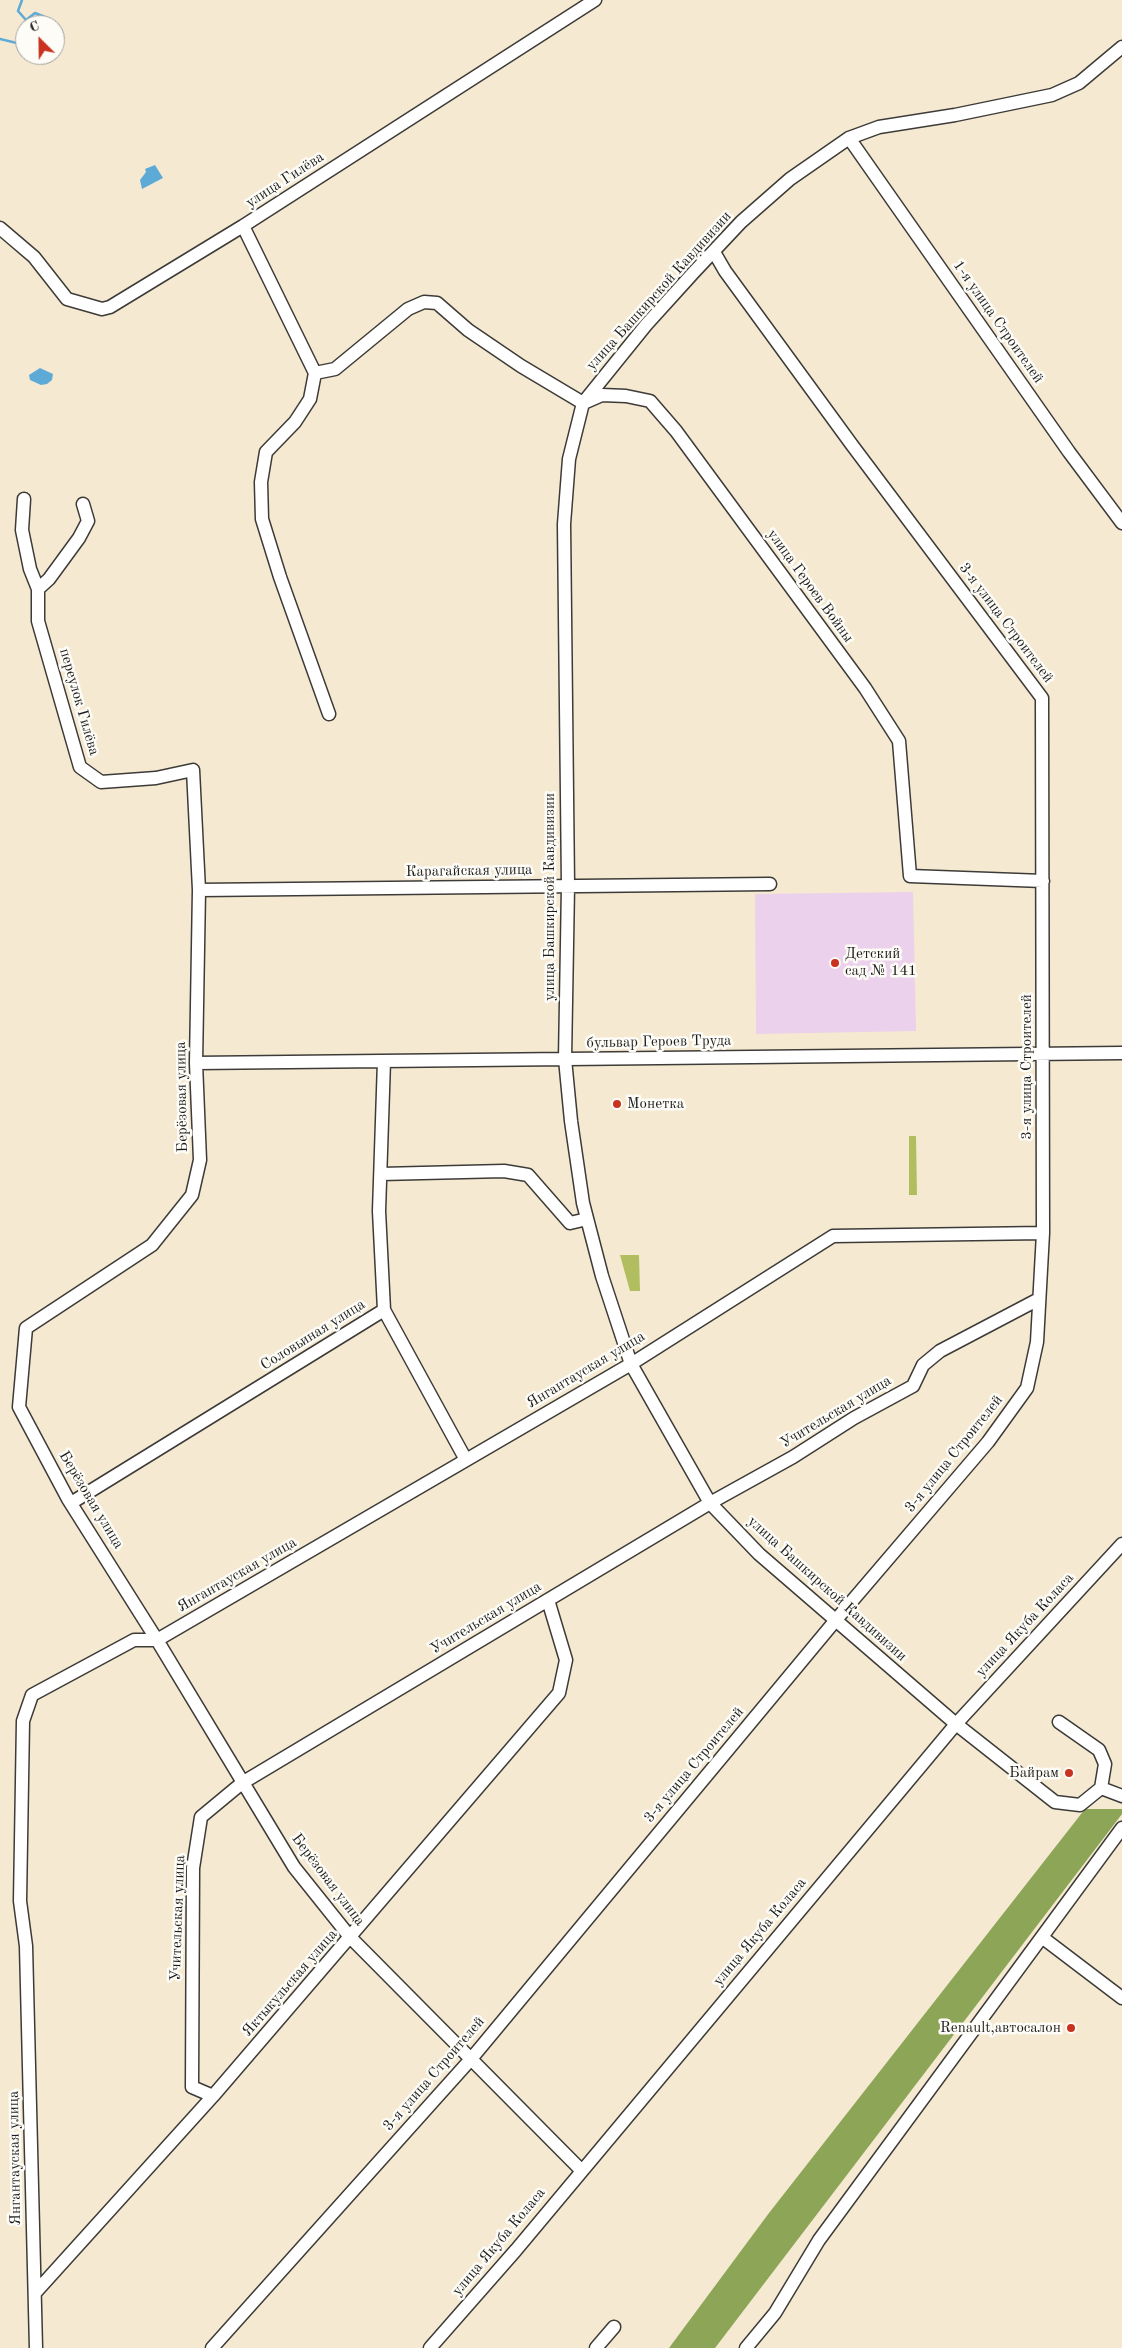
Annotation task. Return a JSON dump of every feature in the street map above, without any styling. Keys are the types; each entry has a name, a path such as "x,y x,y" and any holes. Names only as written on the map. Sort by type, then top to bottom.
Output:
{"street":[{"name":"улица Гилёва","path":"0,228 34,257 67,299 102,309 127,297 243,226 595,0"},
{"name":"улица Башкирской Кавдивизии","path":"1101,1788 1080,1805 1056,1802 956,1724 759,1554 710,1503 631,1364 602,1276 587,1219 571,1121 565,1059 568,886 564,524 569,459 583,403 646,325 741,222 790,179 849,138 880,127 955,115 1052,95 1079,83 1122,47"},
{"name":"1-я улица Строителей","path":"849,138 1069,452 1122,523"},
{"path":"243,226 315,373 310,399 295,422 266,452 261,482 262,518 277,569 329,714"},
{"name":"3-я улица Строителей","path":"212,2348 471,2059 835,1621 988,1442 1027,1388 1037,1342 1043,1233 1042,698 852,446 725,271 714,252"},
{"path":"315,373 335,369 408,309 424,302 437,303 468,330 583,403"},
{"name":"улица Героев Войны","path":"583,403 602,395 626,396 650,401 676,431 865,688 899,741 910,876 1043,881"},
{"name":"переулок Гилёва","path":"24,499 22,530 30,569 38,589 38,620 80,767 101,782 156,778 193,770"},
{"path":"38,589 54,572 79,538 88,521 83,504"},
{"name":"Берёзовая улица","path":"193,770 199,890 196,1063 200,1160 192,1195 152,1245 26,1328 19,1407 71,1502 294,1867 350,1938 581,2170"},
{"name":"Карагайская улица","path":"199,890 770,884"},
{"name":"бульвар Героев Труда","path":"196,1063 1122,1053"},
{"name":"Соловьиная улица","path":"71,1502 384,1310 379,1211 384,1061"},
{"path":"381,1174 504,1171 528,1175 570,1223 587,1219"},
{"name":"Янгантауская улица","path":"36,2348 26,1946 20,1901 23,1721 32,1695 134,1640 157,1640 631,1364 833,1236 1043,1233"},
{"name":"Учительская улица","path":"213,2096 192,2087 193,1868 201,1817 242,1784 710,1503 793,1457 854,1418 913,1386 923,1365 940,1351 1039,1299"},
{"path":"384,1310 466,1460"},
{"name":"улица Якуба Коласа","path":"430,2348 516,2250 956,1724 1122,1544"},
{"name":"Яктыкульская улица","path":"36,2293 213,2096 559,1693 566,1660 548,1600"},
{"path":"1059,1722 1099,1750 1105,1764 1101,1788 1122,1796"},
{"path":"746,2348 775,2313 819,2240 974,2027 1043,1938 1122,1828"},
{"path":"1043,1938 1122,1998"},
{"path":"596,2348 614,2327"}],"shaded area":[{"name":"Детский сад № 141","path":"913,892 916,1031 756,1034 755,894"}],"green space":[{"path":"909,1136 916,1136 917,1195 909,1195"},
{"path":"620,1255 639,1255 640,1291 630,1291"},
{"path":"1085,1809 1122,1809 1122,1814 715,2348 669,2348 769,2213"}],"water":[{"path":"155,165 163,178 142,189 140,180 146,172 145,169"},
{"path":"40,368 53,374 52,380 47,384 41,385 30,380 29,375"}],"waterway":[{"path":"22,0 18,11 22,15"},
{"path":"32,15 35,13 40,15"},
{"path":"0,39 15,43"}],"place":[{"name":"Детский сад № 141","path":"835,963"},
{"name":"Монетка","path":"617,1104"},
{"name":"Байрам","path":"1069,1773"},
{"name":"Renault,автосалон","path":"1071,2028"}]}
